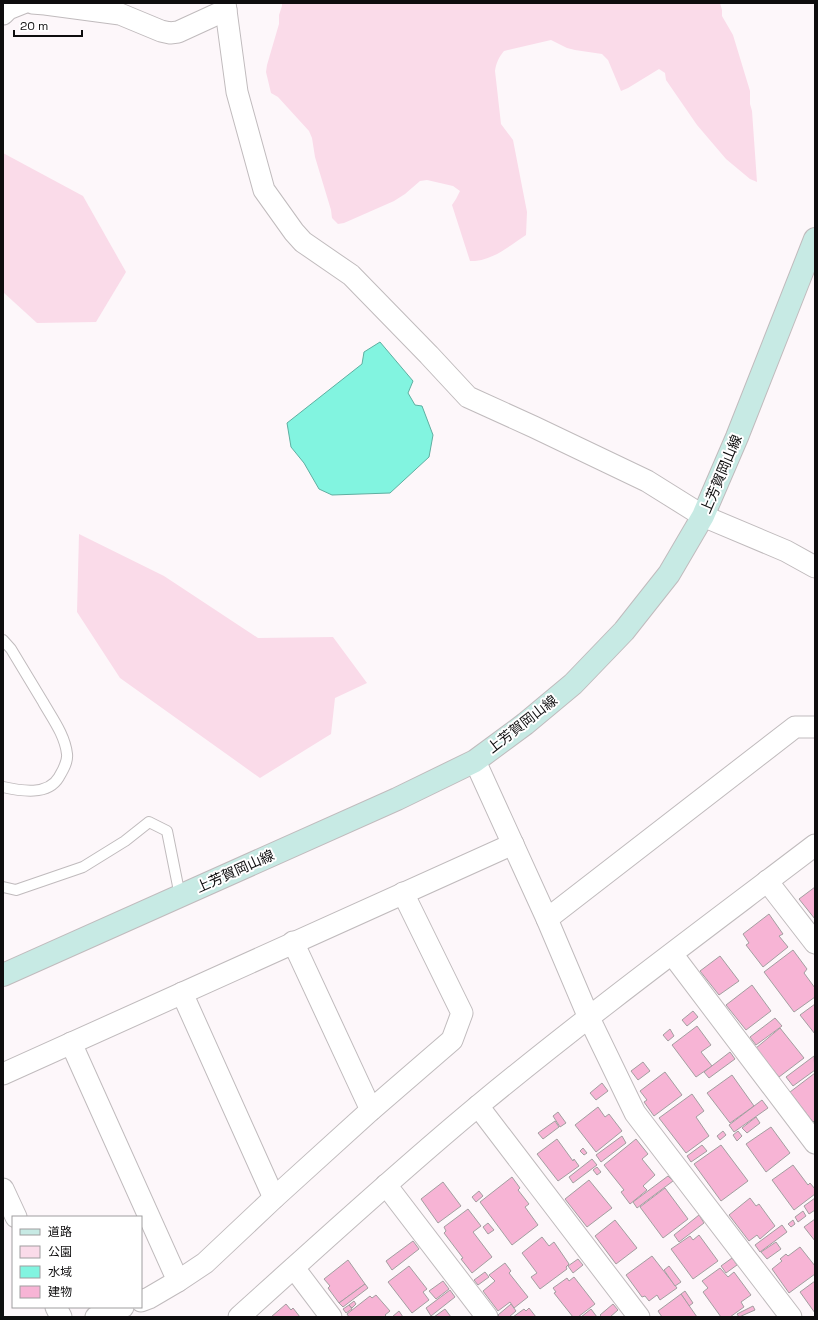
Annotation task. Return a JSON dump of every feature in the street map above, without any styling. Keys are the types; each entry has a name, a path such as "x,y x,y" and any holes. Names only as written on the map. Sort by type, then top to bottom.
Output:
{"main road":[{"name":"上芳賀岡山線","path":"3,974 397,800 475,761 525,724 573,684 624,631 669,574 703,516 737,437 815,239"}],"street":[{"path":"3,14 8,9 23,3"},
{"path":"32,3 120,14 161,31 170,33 178,32 226,7 237,92 264,190 303,242 351,275 468,397 647,481 703,516 786,551 815,567"},
{"path":"547,919 796,727 815,727"},
{"path":"475,761 547,919 589,1018 635,1113 790,1317"},
{"path":"3,1074 513,844"},
{"path":"240,1317 386,1185 478,1106 589,1018 815,845"},
{"path":"767,881 815,943"},
{"path":"142,1301 178,1281 204,1263 371,1110 452,1040 462,1013 403,893"},
{"path":"293,942 371,1110"},
{"path":"672,954 815,1143"},
{"path":"182,993 274,1198"},
{"path":"71,1043 178,1281"},
{"path":"478,1106 639,1317"},
{"path":"386,1185 487,1317"},
{"path":"3,1189 16,1216"},
{"path":"294,1268 331,1317"},
{"path":"56,1308 61,1317"},
{"path":"96,1317 120,1308"}],"lane":[{"path":"3,640 11,649 55,722 63,738 67,756 64,769 56,781 49,786 34,791 3,787"},
{"path":"3,888 16,890 83,867 125,841 149,822 167,831 180,896"}],"green space":[{"path":"282,3 720,3 722,16 733,35 750,91 757,182 750,179 726,159 697,125 666,80 665,73 659,69 621,91 608,60 602,54 567,48 551,40 504,51 498,60 495,71 501,124 513,140 527,212 526,235 492,256 478,261 470,261 452,205 460,191 453,186 427,180 420,181 394,201 344,223 338,224 332,218 309,131 278,97 271,93 266,72 279,24 279,15"},
{"path":"3,153 83,196 126,272 96,322 37,323 3,292"},
{"path":"79,534 164,576 258,638 333,637 367,683 335,698 331,734 260,778 120,678 77,612"}],"water":[{"path":"380,342 413,381 408,393 415,405 422,406 433,435 429,457 390,493 332,495 319,489 304,463 291,447 287,423 362,364 364,352"}],"building":[{"path":"815,887 815,919 799,899"},
{"path":"769,914 783,934 779,936 788,947 763,967 746,945 749,943 743,934"},
{"path":"793,950 807,969 804,973 815,988 815,997 794,1012 764,972"},
{"path":"720,956 739,981 719,995 700,971"},
{"path":"752,985 771,1011 746,1030 726,1005"},
{"path":"815,1004 815,1034 800,1015"},
{"path":"693,1011 698,1017 687,1026 682,1020"},
{"path":"775,1018 782,1026 756,1045 750,1037"},
{"path":"697,1026 711,1045 701,1052 712,1066 696,1077 672,1045"},
{"path":"780,1028 804,1058 779,1077 756,1048"},
{"path":"670,1029 674,1036 668,1041 663,1035"},
{"path":"730,1052 735,1059 709,1078 704,1072"},
{"path":"814,1056 815,1070 793,1086 786,1077"},
{"path":"643,1062 650,1071 638,1080 631,1071"},
{"path":"665,1072 682,1095 654,1116 644,1102 647,1100 640,1091"},
{"path":"815,1073 815,1120 813,1122 790,1092"},
{"path":"732,1075 754,1106 730,1123 707,1093"},
{"path":"602,1083 608,1091 596,1100 590,1093"},
{"path":"692,1094 704,1111 696,1117 709,1136 686,1153 659,1118"},
{"path":"762,1100 768,1108 734,1132 729,1125"},
{"path":"598,1107 605,1117 609,1114 622,1131 596,1152 575,1125"},
{"path":"558,1112 566,1123 560,1127 553,1116"},
{"path":"756,1117 760,1123 747,1133 742,1128"},
{"path":"555,1121 559,1127 543,1139 538,1133"},
{"path":"771,1127 790,1153 766,1172 746,1144"},
{"path":"723,1131 726,1135 720,1140 717,1136"},
{"path":"738,1131 742,1136 737,1141 733,1135"},
{"path":"622,1136 626,1143 601,1162 596,1155"},
{"path":"557,1139 573,1161 574,1159 579,1166 558,1181 537,1154"},
{"path":"636,1139 648,1154 642,1159 655,1175 643,1186 647,1190 630,1204 621,1192 624,1190 604,1165"},
{"path":"702,1145 707,1151 691,1162 687,1156"},
{"path":"721,1145 748,1181 721,1201 694,1164"},
{"path":"583,1148 587,1153 584,1155 580,1151"},
{"path":"592,1159 597,1165 573,1183 569,1177"},
{"path":"793,1165 808,1185 810,1183 815,1189 815,1194 794,1210 772,1180"},
{"path":"597,1167 601,1172 597,1175 593,1170"},
{"path":"668,1176 673,1181 637,1208 633,1202"},
{"path":"512,1177 520,1188 518,1190 529,1204 525,1207 538,1225 512,1245 480,1202"},
{"path":"589,1180 612,1208 587,1227 565,1199"},
{"path":"443,1182 461,1206 438,1223 421,1199"},
{"path":"665,1188 688,1219 663,1238 640,1207"},
{"path":"479,1191 483,1196 476,1202 472,1197"},
{"path":"750,1198 756,1206 759,1204 775,1226 760,1239 757,1235 749,1241 729,1215"},
{"path":"815,1198 815,1210 809,1214 804,1206"},
{"path":"468,1209 481,1226 473,1232 492,1257 472,1273 461,1259 463,1258 444,1233 446,1231 444,1227"},
{"path":"803,1211 806,1216 798,1222 795,1217"},
{"path":"699,1215 704,1223 679,1242 674,1235"},
{"path":"815,1219 815,1241 804,1227"},
{"path":"615,1220 637,1248 616,1264 595,1236"},
{"path":"793,1220 795,1224 791,1227 788,1224"},
{"path":"488,1223 494,1230 488,1234 483,1227"},
{"path":"782,1225 787,1232 760,1252 755,1245"},
{"path":"699,1235 718,1261 693,1279 671,1249 690,1236 693,1240"},
{"path":"542,1237 549,1246 554,1242 569,1264 566,1267 567,1269 540,1289 531,1277 537,1273 522,1253"},
{"path":"413,1241 419,1249 392,1270 386,1261"},
{"path":"776,1242 781,1249 767,1259 761,1252"},
{"path":"800,1247 815,1266 815,1274 789,1293 772,1269 782,1261 780,1259 786,1254 788,1256"},
{"path":"652,1256 677,1288 660,1300 657,1295 649,1301 645,1296 642,1297 626,1275"},
{"path":"732,1258 737,1265 726,1273 721,1266"},
{"path":"578,1259 583,1265 573,1273 568,1266"},
{"path":"348,1260 365,1284 339,1303 328,1288 330,1286 324,1279"},
{"path":"505,1263 511,1271 509,1273 528,1297 514,1308 510,1302 498,1311 483,1291 495,1281 489,1275"},
{"path":"409,1266 427,1289 423,1292 429,1300 412,1313 388,1282"},
{"path":"669,1266 681,1282 675,1286 664,1270"},
{"path":"720,1268 728,1277 734,1272 751,1295 741,1302 744,1307 730,1317 721,1317 703,1292 708,1288 702,1281"},
{"path":"485,1272 489,1277 478,1285 474,1280"},
{"path":"574,1277 595,1304 578,1317 573,1317 554,1293 556,1292 553,1288 567,1278 569,1281"},
{"path":"443,1281 449,1289 436,1299 429,1291"},
{"path":"815,1281 815,1313 800,1292"},
{"path":"365,1284 368,1288 343,1307 339,1303"},
{"path":"450,1290 455,1297 431,1316 426,1308"},
{"path":"685,1291 693,1303 689,1306 681,1294"},
{"path":"681,1294 697,1317 662,1317 658,1311"},
{"path":"376,1295 390,1311 385,1315 387,1317 349,1317 347,1314 370,1296 372,1298"},
{"path":"354,1301 356,1304 352,1308 349,1305"},
{"path":"286,1304 291,1310 293,1308 300,1317 271,1317"},
{"path":"511,1304 516,1311 509,1317 500,1317 498,1315"},
{"path":"613,1304 618,1310 610,1317 602,1317 600,1315"},
{"path":"349,1305 352,1309 346,1313 343,1309"},
{"path":"753,1306 755,1310 739,1317 737,1314"},
{"path":"529,1308 536,1317 513,1317 524,1309 526,1311"},
{"path":"445,1309 451,1317 434,1317"},
{"path":"591,1309 597,1317 581,1317"},
{"path":"399,1311 403,1317 392,1317"}]}
